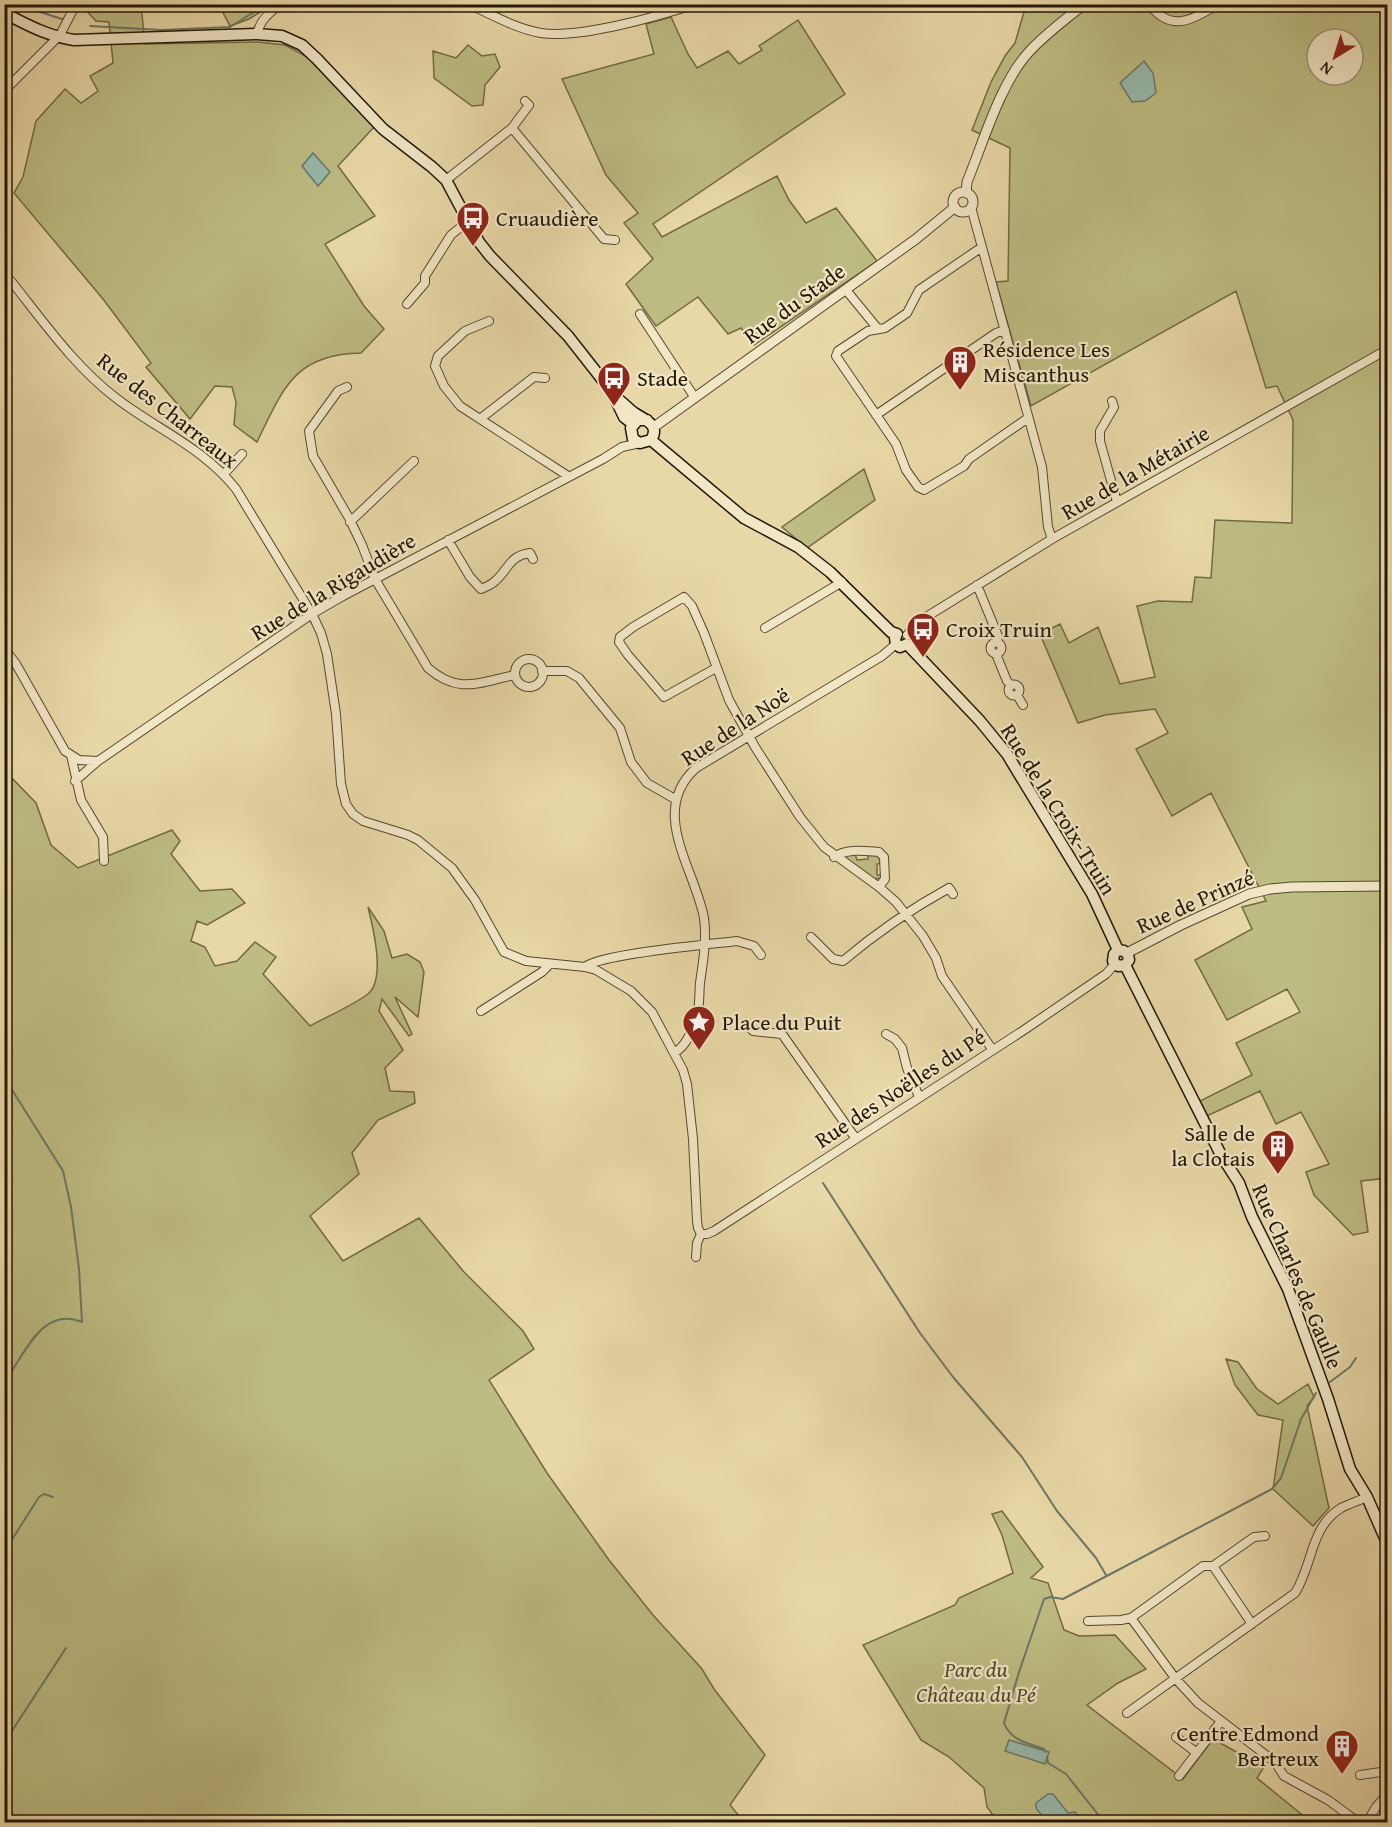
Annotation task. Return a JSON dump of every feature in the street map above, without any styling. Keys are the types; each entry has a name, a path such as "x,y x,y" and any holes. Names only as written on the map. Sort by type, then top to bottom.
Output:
{"main road":[{"path":"4,13 39,32 57,38 95,40 257,34 282,36 302,45 383,129 446,180 490,256 568,336 612,392 650,424 655,432 646,442 636,442 612,392"},
{"path":"632,430 638,420 650,424"},
{"name":"Rue de la Croix-Truin","path":"646,442 744,518 798,547 842,582 891,632 902,639 980,721 1007,754 1092,894 1122,952"},
{"path":"1120,965 1129,960 1122,952"},
{"name":"Rue Charles de Gaulle","path":"1120,965 1221,1155 1239,1183 1252,1217 1292,1299 1350,1469 1388,1545"}],"street":[{"path":"4,91 57,38 76,4"},
{"path":"257,34 263,20 273,9 282,4"},
{"path":"468,4 529,30 545,34 588,31 662,15 696,4"},
{"path":"966,193 969,178 1012,75 1028,52 1084,4"},
{"path":"1149,4 1162,18 1182,22 1219,4"},
{"path":"446,180 513,128 529,105 525,101"},
{"path":"513,128 604,239 615,240"},
{"path":"971,207 963,212 955,207 953,202 955,196 966,193 972,199 971,207 1041,467 1048,527 1052,540"},
{"name":"Rue du Stade","path":"650,424 695,398 846,290 955,207"},
{"path":"407,304 425,284 424,276 451,235 468,221"},
{"path":"982,247 919,291 907,313 885,328 868,331 838,351 836,356 896,444 906,470 918,488 924,490 964,466 969,459 1028,418"},
{"name":"Rue des Charreaux","path":"4,276 11,281 93,378 116,398 193,448 224,474 236,489 312,614 321,633 332,679 341,784 346,804 353,814 363,821 418,840 452,868 475,900 504,952 526,961 550,964"},
{"path":"846,290 878,329"},
{"path":"640,314 695,398"},
{"path":"489,321 465,331 438,356 435,366 444,386 460,406 568,476"},
{"path":"876,415 996,333 1005,330"},
{"name":"Rue de la Métairie","path":"902,639 923,619 1052,540 1388,349"},
{"path":"480,418 534,377 545,378"},
{"path":"347,387 338,391 309,431 310,442 313,456 350,522 375,579 428,668 438,677 451,684 462,686 515,675"},
{"path":"1112,401 1114,407 1100,432 1100,441 1117,502"},
{"name":"Rue de la Rigaudière","path":"622,447 632,430"},
{"name":"Rue de la Rigaudière","path":"75,781 98,760 312,614 622,447 646,442"},
{"path":"224,474 242,454"},
{"path":"350,522 414,460"},
{"path":"448,540 479,588 494,583 520,554 531,553 533,559"},
{"path":"765,628 842,582"},
{"path":"977,585 998,636 997,642 1002,648 996,654 1007,681 1019,687 1020,691 1017,695 1023,705"},
{"path":"716,668 663,697 628,655 619,642 620,637 684,597 692,606 704,633 729,700 755,747 800,817 815,838 834,856 879,887 905,914 923,936 936,958 942,976 992,1049"},
{"name":"Rue de la Noë","path":"674,1053 685,1044 697,1014 704,944 704,920 679,842 674,813 675,799 686,779 696,768 882,656 902,639"},
{"path":"4,648 16,664 59,743 71,756 79,760 98,760"},
{"path":"525,660 534,660 541,666 541,679 531,687 519,682 515,675 517,666 525,660"},
{"path":"542,671 567,671 579,678 620,728 631,762 647,783 675,799"},
{"path":"71,756 81,800 103,837 104,861"},
{"path":"834,856 839,852 879,852 884,857 885,879 879,887"},
{"name":"Rue de Prinzé","path":"1122,952 1249,894 1293,887 1388,886"},
{"path":"811,937 833,959 843,961 868,939 905,914 950,888 953,894"},
{"path":"585,967 593,962 616,957 737,941 754,946 761,955"},
{"path":"481,1011 542,972 550,964 585,967 620,983 652,1012 674,1053 687,1084 693,1139 697,1221 701,1234 697,1243 696,1257"},
{"name":"Rue des Noëlles du Pé","path":"701,1234 714,1231 1120,965"},
{"path":"748,1026 753,1031 782,1034 856,1139"},
{"path":"886,1034 895,1039 902,1048 907,1068 919,1097"},
{"path":"1126,1713 1295,1593 1304,1576 1317,1536 1326,1521 1342,1508 1366,1497"},
{"path":"1088,1621 1131,1618 1203,1566 1213,1566 1254,1537 1266,1536"},
{"path":"1213,1566 1252,1624"},
{"path":"1131,1618 1175,1678 1198,1703 1275,1762 1284,1776 1328,1800 1358,1822"},
{"path":"1179,1776 1221,1721"},
{"path":"1176,1737 1197,1753"},
{"path":"1360,1775 1388,1771"},
{"path":"1367,1822 1376,1807 1388,1794"}],"green space":[{"path":"81,5 141,5 145,44 258,42 285,45 313,60 375,126 338,166 375,216 325,244 364,306 384,329 361,353 338,355 320,360 294,378 275,406 257,442 234,425 236,402 232,387 215,386 190,419 146,367 151,363 103,299 14,193 23,177 36,121 65,89 81,103 98,91 90,76 113,63 109,22 96,21"},
{"path":"219,5 272,5 249,19 230,26"},
{"path":"1026,5 1387,5 1388,401 1383,403 1384,580 1388,621 1388,1178 1361,1181 1368,1232 1353,1235 1314,1195 1306,1172 1329,1164 1301,1112 1276,1124 1260,1091 1207,1116 1200,1101 1252,1075 1236,1043 1300,1012 1287,989 1227,1020 1195,960 1252,929 1242,907 1266,901 1211,793 1172,816 1136,749 1168,733 1155,709 1105,715 1078,723 1040,634 1060,624 1069,643 1098,627 1120,684 1155,677 1137,606 1158,601 1192,602 1195,577 1211,578 1215,520 1292,523 1293,420 1277,386 1266,388 1236,291 1031,406 996,282 1008,281 1010,148 972,130 991,82 1015,43"},
{"path":"671,17 697,68 728,51 739,64 762,50 759,46 798,20 845,94 653,224 662,237 777,176 789,200 806,223 836,208 877,261 754,345 741,328 728,334 698,297 656,326 626,284 653,259 624,223 638,213 606,175 562,79 654,54 646,24"},
{"path":"468,45 482,56 495,54 500,67 485,85 483,105 472,106 434,78 433,51 456,58"},
{"path":"864,469 875,500 807,548 782,527"},
{"path":"4,770 36,803 51,845 78,868 172,830 180,841 171,854 200,891 232,889 245,903 207,925 197,921 191,941 205,947 215,966 237,961 255,942 276,957 263,974 310,1026 362,998 373,987 376,977 377,952 368,907 384,931 392,958 407,954 420,962 424,972 418,1017 395,997 412,1034 409,1036 382,999 379,1011 403,1050 385,1068 390,1091 414,1092 415,1103 378,1120 352,1153 359,1174 310,1216 343,1261 419,1218 464,1272 523,1331 534,1349 489,1380 547,1473 609,1560 653,1615 702,1669 714,1689 765,1755 730,1805 744,1822 5,1822"},
{"path":"855,854 857,860 868,859 868,854 877,855 882,863 877,864 877,875 883,875 882,878 874,879 844,859 845,855"},
{"path":"1226,1359 1238,1362 1257,1389 1278,1404 1308,1384 1314,1397 1307,1406 1329,1508 1313,1526 1273,1489 1283,1420 1258,1415 1235,1385"},
{"name":"Parc du Château du Pé","path":"1002,1511 1043,1567 1031,1578 1048,1583 1064,1630 1079,1636 1115,1635 1146,1669 1118,1683 1087,1705 1183,1779 1213,1739 1264,1767 1257,1778 1311,1822 998,1822 987,1807 984,1788 949,1757 921,1740 863,1645 955,1605 959,1598 1013,1573 1002,1535 992,1514"}],"shaded area":[{"path":"1144,61 1153,73 1156,93 1145,101 1132,102 1120,83"},
{"path":"313,153 330,172 318,186 302,166"},
{"path":"1009,1740 1049,1752 1045,1764 1005,1751"},
{"path":"1048,1794 1053,1794 1068,1813 1075,1812 1083,1822 1047,1822 1036,1808 1036,1803"}],"waterway":[{"path":"90,26 161,30 230,27 254,12 255,4"},
{"path":"4,5 15,11 34,10 65,20"},
{"path":"4,1077 63,1171 71,1207 79,1269 82,1322 68,1319 55,1321 45,1327 35,1336 4,1382"},
{"path":"823,1183 920,1333 953,1377 1022,1457 1057,1511 1096,1558 1106,1575"},
{"path":"1330,1382 1350,1367 1356,1358"},
{"path":"1045,1752 1044,1749 1016,1738 1004,1723 1044,1599 1050,1597 1063,1599 1272,1489 1281,1478 1301,1419 1316,1393"},
{"path":"4,1552 39,1497 44,1494 53,1497"},
{"path":"4,1743 66,1648"},
{"path":"1047,1757 1048,1763 1066,1774 1104,1822"}],"place":[{"name":"Cruaudière","path":"473,247"},
{"name":"Résidence Les Miscanthus","path":"960,391"},
{"name":"Stade","path":"614,407"},
{"name":"Croix Truin","path":"923,658"},
{"name":"Place du Puit","path":"699,1051"},
{"name":"Salle de la Clotais","path":"1278,1175"},
{"name":"Centre Edmond Bertreux","path":"1342,1775"}]}
